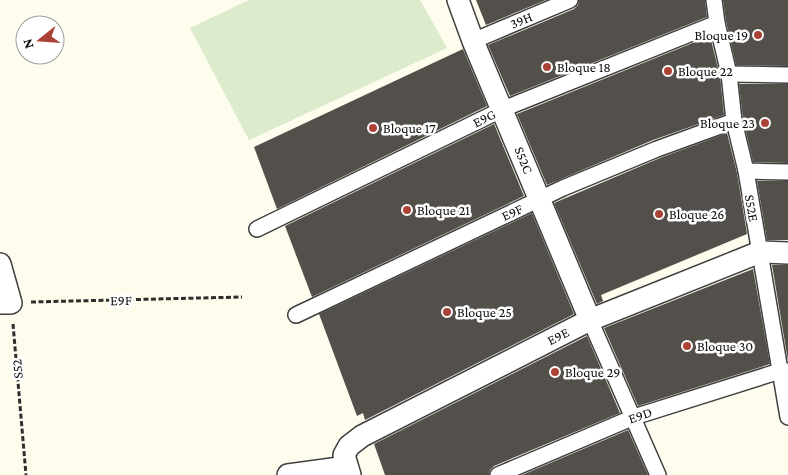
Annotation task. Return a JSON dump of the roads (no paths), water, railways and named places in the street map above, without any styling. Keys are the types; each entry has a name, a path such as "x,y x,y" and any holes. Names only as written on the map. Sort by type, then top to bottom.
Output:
{"street":[{"name":"S52C","path":"458,0 473,41 590,320"},
{"name":"39H","path":"473,41 570,0"},
{"name":"S52E","path":"714,0 717,23 729,74 734,122 746,171 784,371 788,417"},
{"name":"E9G","path":"257,229 503,109 717,23"},
{"path":"729,74 788,75"},
{"name":"E9F","path":"296,315 540,200 657,149 734,122"},
{"path":"746,171 788,172"},
{"name":"E9E","path":"288,475 347,465 348,446 362,436 590,320 760,252 788,253"},
{"path":"0,264 6,303"},
{"path":"590,320 658,475"},
{"name":"E9D","path":"498,475 634,417 784,371"}],"place":[{"name":"Bloque 19","path":"758,35"},
{"name":"Bloque 18","path":"547,67"},
{"name":"Bloque 22","path":"668,71"},
{"name":"Bloque 23","path":"765,123"},
{"name":"Bloque 17","path":"373,128"},
{"name":"Bloque 21","path":"407,210"},
{"name":"Bloque 26","path":"659,214"},
{"name":"Bloque 25","path":"447,312"},
{"name":"Bloque 30","path":"687,346"},
{"name":"Bloque 29","path":"555,372"}]}
